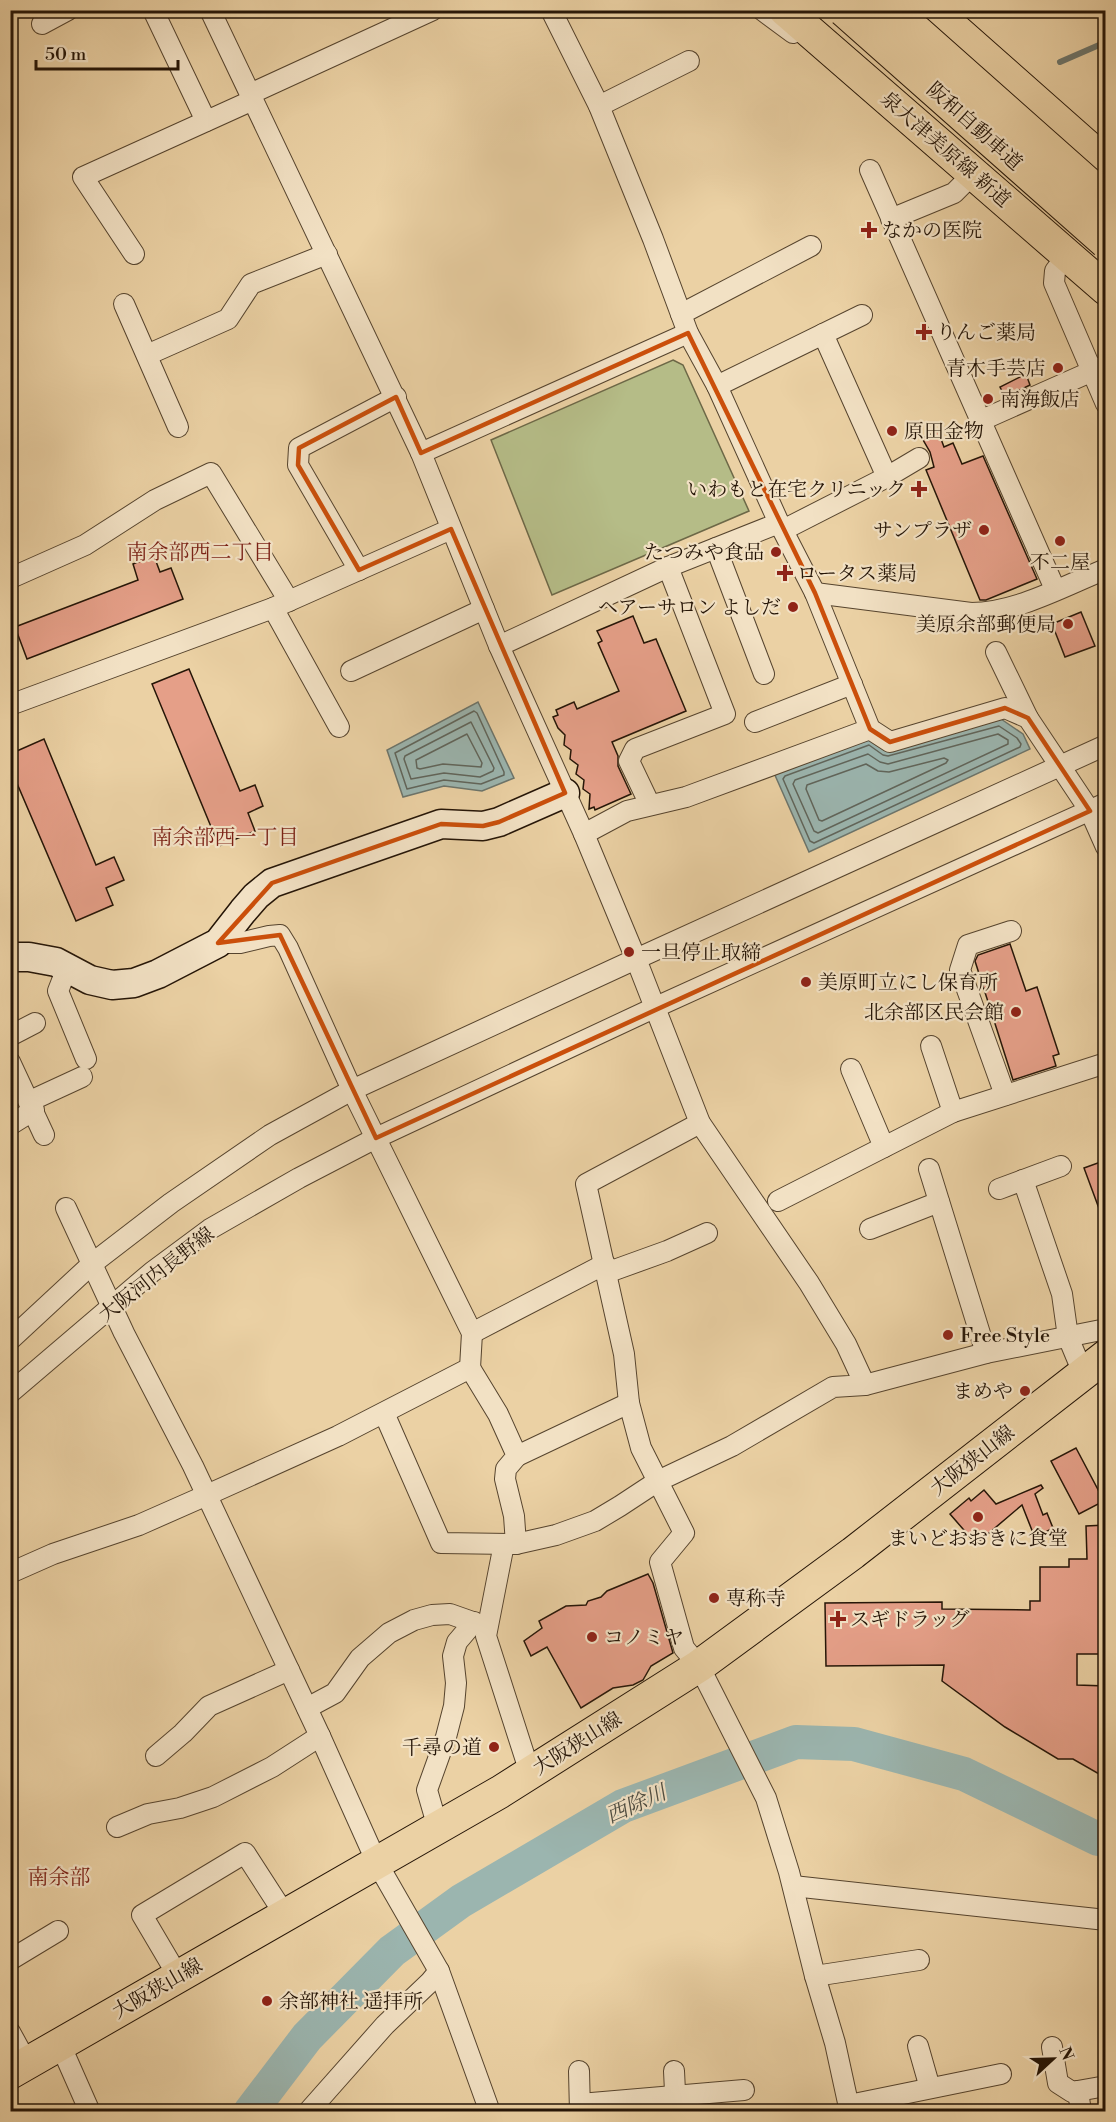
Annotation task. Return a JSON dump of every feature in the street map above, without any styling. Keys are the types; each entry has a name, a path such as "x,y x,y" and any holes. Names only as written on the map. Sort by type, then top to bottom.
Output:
{"highway":[{"name":"阪和自動車道","path":"844,10 1106,242"},
{"name":"阪和自動車道","path":"892,10 1106,200"}],"main road":[{"name":"泉大津美原線 新道","path":"785,10 1106,289"},
{"path":"933,10 1106,163"},
{"path":"974,173 1048,113"},
{"name":"大阪狭山線","path":"19,2068 438,1828 699,1666 853,1553 1094,1365"}],"street":[{"path":"42,24 68,10"},
{"path":"153,10 206,121"},
{"path":"210,10 421,453 499,646 584,834 636,958 700,1123 809,1283 846,1344 865,1385"},
{"path":"134,254 83,177 206,121 433,10"},
{"path":"551,10 599,106 688,333 717,386 781,527 815,592 870,729 890,742 1005,708 1028,718"},
{"path":"762,10 785,29 841,58"},
{"path":"951,10 980,52"},
{"path":"599,106 688,61"},
{"path":"870,170 1055,590"},
{"path":"891,219 954,192 974,173"},
{"path":"681,314 811,246"},
{"path":"147,355 228,319 251,284 327,254"},
{"path":"1067,255 1054,271 1054,283 1098,368 1106,404"},
{"path":"124,304 147,355 181,417"},
{"path":"717,386 862,315"},
{"path":"421,453 688,333"},
{"path":"823,334 887,477"},
{"path":"982,420 1098,368"},
{"path":"359,570 298,465 299,448 396,397"},
{"path":"499,646 668,567 716,548 781,527 887,477 919,458"},
{"path":"14,577 86,544 155,500 211,473 281,604 339,728"},
{"path":"10,705 281,604 451,529"},
{"path":"716,548 764,674"},
{"path":"650,805 629,761 634,749 725,714 668,567"},
{"path":"815,592 971,613 986,613 1022,604 1106,569"},
{"path":"351,671 382,646 484,609"},
{"path":"996,652 1028,718 1059,766 1098,807 1106,847"},
{"path":"755,722 852,684"},
{"path":"584,834 627,811 686,797 870,729"},
{"path":"10,1340 93,1263 171,1203 270,1135 352,1090 636,958 1106,745"},
{"path":"10,957 29,957 56,962 90,980 112,985 134,984 218,943 256,896 273,883 441,824 483,826 499,822 565,793"},
{"name":"大阪河内長野線","path":"10,1393 152,1272 210,1229 299,1178 376,1138 656,1007 1098,807"},
{"path":"1005,1095 960,970 968,945 1011,931"},
{"path":"218,943 240,943 280,935 288,948 352,1090 472,1333 470,1368 498,1414 517,1456"},
{"path":"10,1125 32,1105 84,1068 58,991 67,968"},
{"path":"10,1036 35,1023"},
{"path":"931,1046 953,1112"},
{"path":"10,1062 44,1135"},
{"path":"778,1201 953,1112 1106,1063"},
{"path":"851,1069 884,1147"},
{"path":"700,1123 586,1184 624,1354 629,1403 641,1448 684,1533 660,1562 684,1648 699,1666 763,1792 793,1886 850,2108 930,2088 1001,2074"},
{"path":"999,1188 1061,1166"},
{"path":"929,1169 986,1353"},
{"path":"1023,1180 1062,1294 1068,1337 1094,1365"},
{"path":"870,1229 939,1202"},
{"path":"66,1208 124,1334 207,1495 377,1863 437,1968 490,2112"},
{"path":"472,1333 606,1269 667,1251 707,1233"},
{"path":"384,1413 441,1543 510,1544 556,1535 595,1521 658,1480 732,1446 833,1387 865,1385 986,1353 1106,1329"},
{"path":"10,1573 53,1554 139,1525 207,1495 338,1436 470,1368"},
{"path":"438,1828 427,1790 446,1737 454,1706 456,1683 453,1656 457,1642 481,1625 510,1544 514,1516 505,1479 506,1469 517,1456 629,1403"},
{"path":"307,1708 335,1693 360,1658 389,1633 432,1615 450,1614 481,1625 530,1773"},
{"path":"156,1756 209,1706 289,1670"},
{"path":"117,1827 148,1814 180,1808 213,1797 272,1767 320,1736"},
{"path":"178,1976 142,1915 245,1853 285,1916"},
{"path":"793,1886 1106,1920"},
{"path":"10,1960 58,1931"},
{"path":"815,1976 919,1960"},
{"path":"309,2112 384,2025 430,1982 437,1968"},
{"path":"10,2032 19,2068"},
{"path":"60,2044 90,2112"},
{"path":"918,2046 930,2088"},
{"path":"1052,2047 1058,2083 1072,2092 1106,2085"},
{"path":"579,2071 580,2108 676,2104 744,2090"},
{"path":"674,2071 676,2104"},
{"path":"1077,2091 1081,2112"}],"highlighted area":[{"path":"688,333 815,593 870,729 890,742 1005,708 1028,718 1090,811 376,1138 280,935 218,943 272,883 441,824 483,826 499,822 565,793 451,529 359,570 298,465 299,448 396,397 421,453"}],"green space":[{"path":"673,360 683,365 749,511 552,595 491,440"}],"water":[{"path":"478,702 514,778 482,791 444,786 403,797 387,750"},
{"path":"1001,719 1023,734 1030,749 809,852 774,773 872,738"}],"building":[{"path":"1026,374 1030,385 1005,397 1000,387"},
{"name":"サンプラザ","path":"938,431 944,447 953,443 962,464 983,456 1037,579 986,600 980,600 926,470 934,467 930,452 922,438"},
{"path":"154,556 160,572 171,568 183,599 27,659 15,627 138,580 133,564"},
{"path":"1081,612 1095,646 1065,657 1052,624"},
{"path":"633,616 644,643 656,639 686,711 612,742 618,756 618,766 631,794 595,810 594,807 589,809 590,794 583,789 584,780 576,774 578,765 570,759 571,750 564,745 565,735 558,728 553,717 558,715 556,710 574,702 577,709 619,691 598,643 602,641 597,631"},
{"path":"189,669 240,791 255,785 263,806 248,813 255,831 219,846 152,684"},
{"path":"44,739 96,865 114,857 124,880 106,888 113,905 76,921 10,767 10,754"},
{"name":"北余部区民会館","path":"1010,944 1026,991 1037,987 1059,1054 1053,1056 1056,1066 1013,1080 975,961 978,955"},
{"path":"1106,1160 1106,1222 1104,1222 1084,1168"},
{"path":"1076,1448 1104,1501 1079,1514 1051,1461"},
{"path":"1041,1485 1043,1488 1035,1494 1043,1515 1047,1513 1053,1528 1035,1538 1022,1505 976,1544 950,1514 969,1498 971,1501 984,1490 996,1504"},
{"path":"1106,1525 1106,1654 1077,1654 1077,1685 1106,1686 1106,1778 1073,1759 1058,1759 1005,1727 942,1681 944,1665 826,1666 825,1603 942,1602 942,1609 1030,1610 1030,1601 1040,1601 1040,1567 1069,1567 1069,1559 1087,1559 1086,1526"},
{"path":"648,1574 653,1583 673,1653 651,1666 643,1680 633,1685 613,1688 581,1708 547,1647 531,1656 524,1641 542,1628 539,1621 566,1606 586,1605 588,1601 601,1597 607,1591"}],"waterway":[{"path":"1060,62 1106,42"},
{"name":"西除川","path":"250,2112 307,2037 392,1951 461,1901 623,1806 796,1742 854,1744 964,1774 1098,1839 1106,1840"}],"place":[{"name":"なかの医院","path":"869,230"},
{"name":"りんご薬局","path":"924,332"},
{"name":"青木手芸店","path":"1058,368"},
{"name":"南海飯店","path":"988,399"},
{"name":"原田金物","path":"892,431"},
{"name":"いわもと在宅クリニック","path":"919,489"},
{"name":"サンプラザ","path":"984,530"},
{"name":"不二屋","path":"1060,541"},
{"name":"たつみや食品","path":"776,552"},
{"name":"ロータス薬局","path":"785,573"},
{"name":"ヘアーサロン よしだ","path":"793,607"},
{"name":"美原余部郵便局","path":"1068,624"},
{"name":"一旦停止取締","path":"629,952"},
{"name":"美原町立にし保育所","path":"806,982"},
{"name":"北余部区民会館","path":"1016,1012"},
{"name":"Free Style","path":"948,1335"},
{"name":"まめや","path":"1025,1391"},
{"name":"まいどおおきに食堂","path":"978,1517"},
{"name":"専称寺","path":"714,1598"},
{"name":"スギドラッグ","path":"838,1619"},
{"name":"コノミヤ","path":"592,1637"},
{"name":"千尋の道","path":"494,1747"},
{"name":"余部神社 遥拝所","path":"267,2001"}],"district":[{"name":"南余部西二丁目","path":"200,552"},
{"name":"南余部西一丁目","path":"225,837"},
{"name":"南余部","path":"59,1877"}]}
